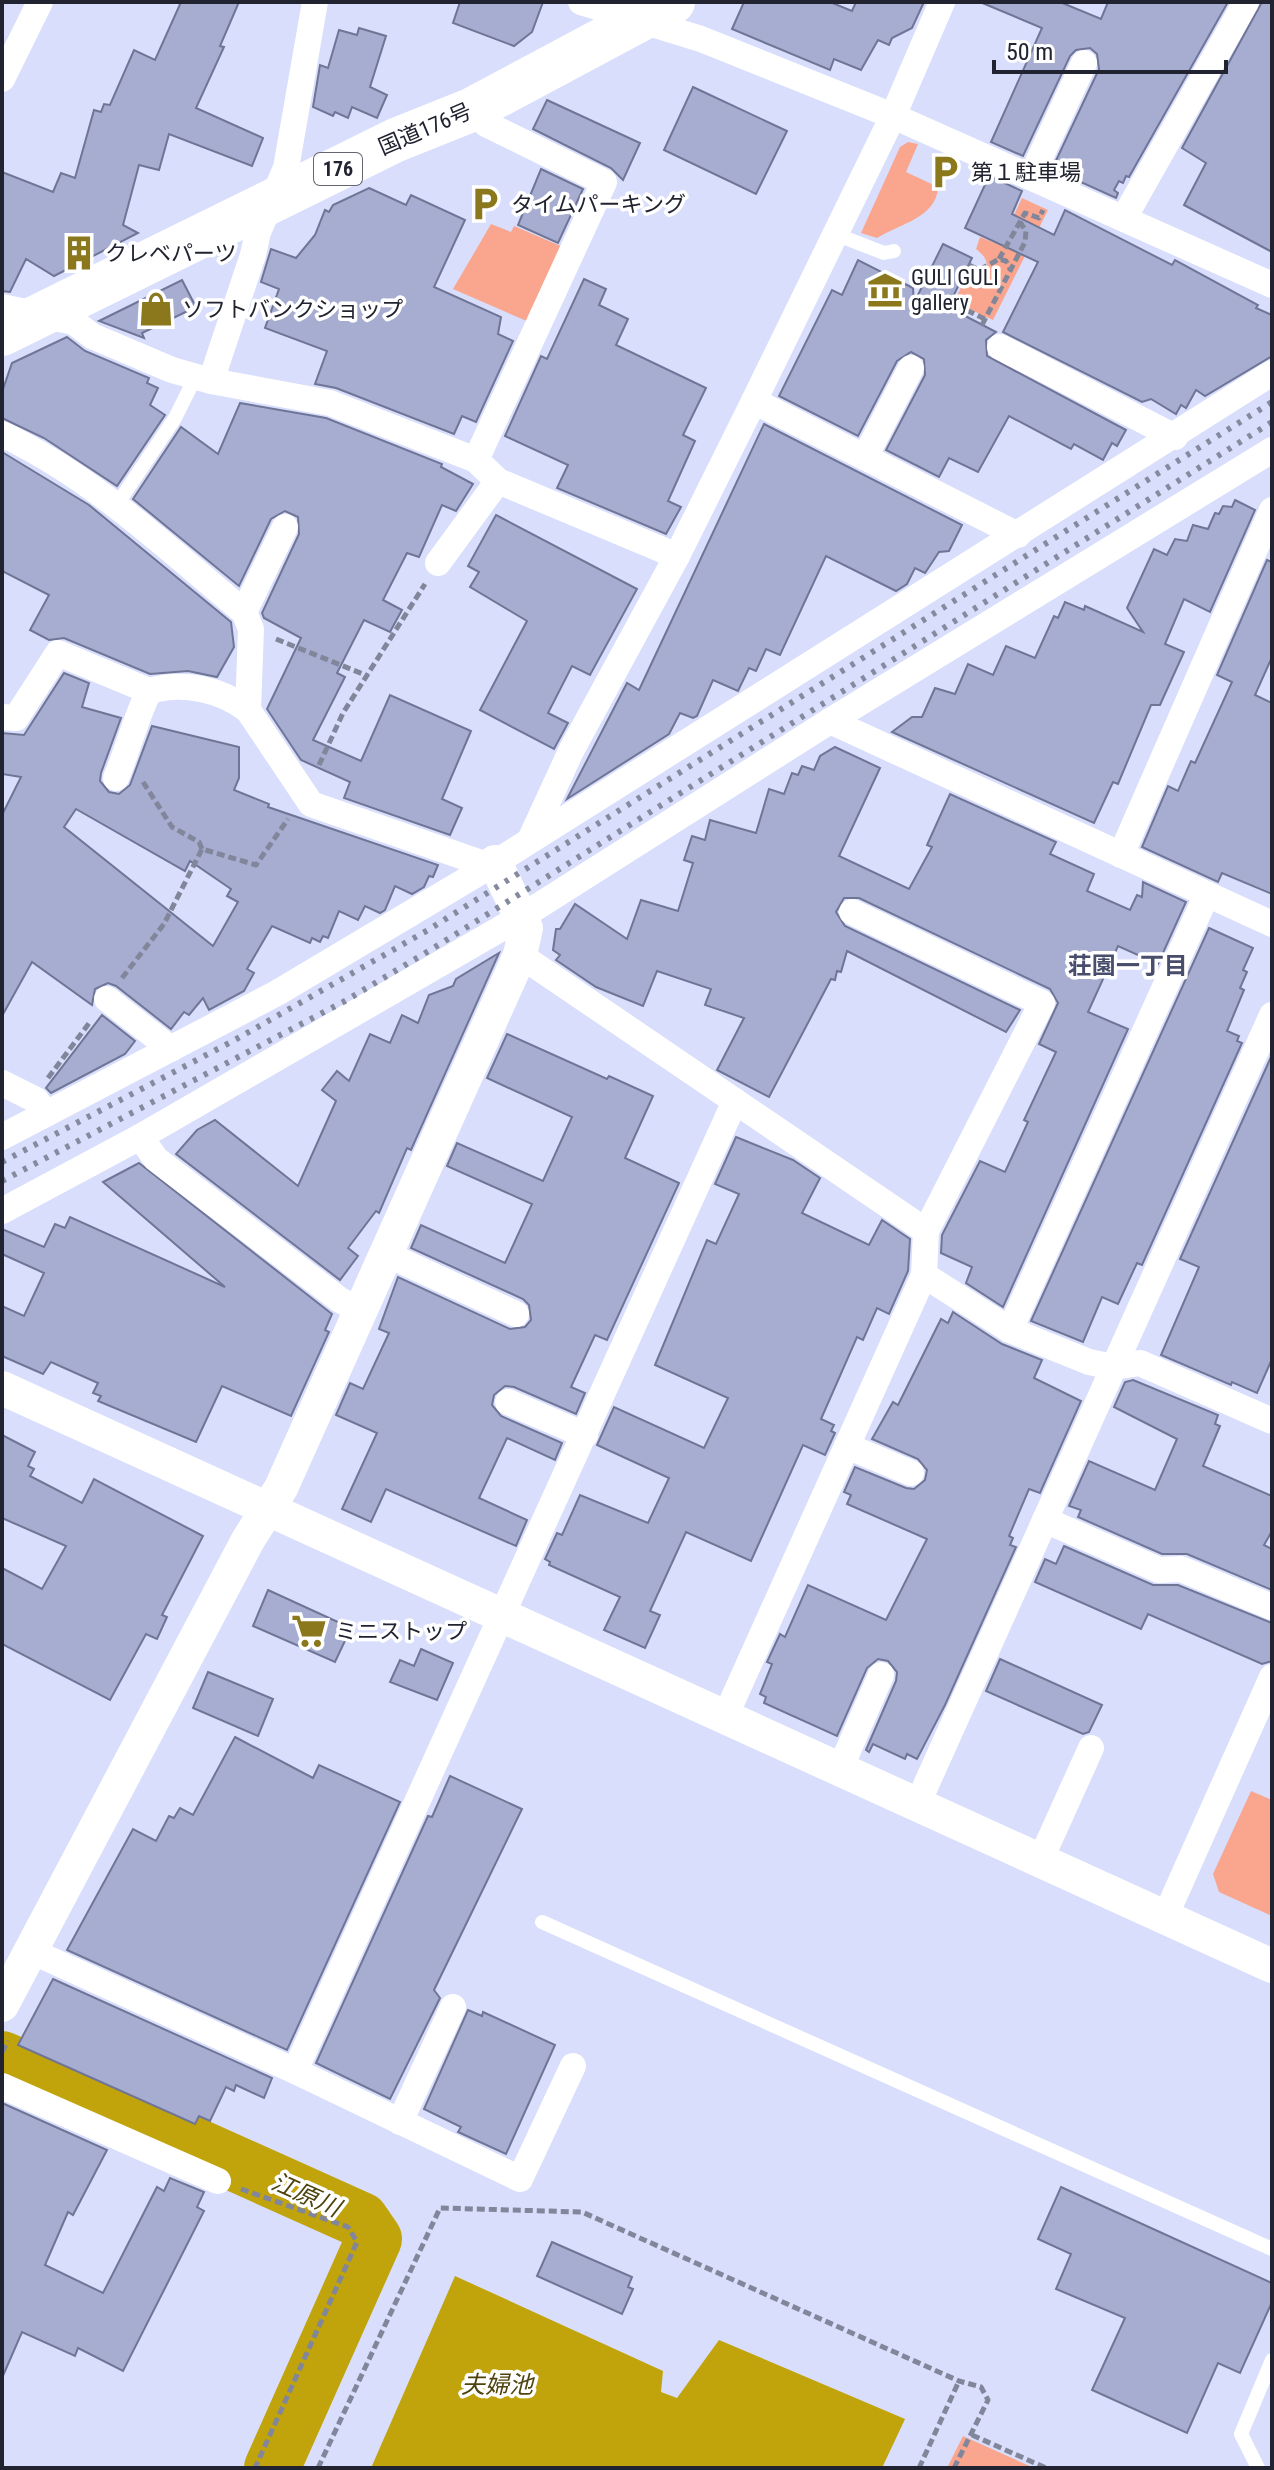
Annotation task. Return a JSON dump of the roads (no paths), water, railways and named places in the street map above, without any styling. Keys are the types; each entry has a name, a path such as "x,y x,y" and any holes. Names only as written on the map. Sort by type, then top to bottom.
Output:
{"highway":[{"name":"国道176号","path":"2,334 21,311 272,201 396,140 471,110 655,11"}],"street":[{"path":"2,79 40,2"},
{"path":"204,379 258,232 286,168 315,2"},
{"path":"581,2 655,11 701,39 893,116 1272,285"},
{"path":"532,837 571,751 677,556 754,401 893,116 942,2"},
{"path":"1124,218 1246,2"},
{"path":"1031,177 1084,63"},
{"path":"471,110 486,124 604,182 476,460"},
{"path":"21,311 74,322 92,336 204,379 330,403 476,460 498,481 677,556"},
{"path":"1000,347 1175,437"},
{"path":"865,457 911,368"},
{"path":"2,1137 41,1107 171,1049 496,869 532,837 1175,437 1272,373"},
{"path":"754,401 1018,535"},
{"path":"2,434 54,461 116,506 247,620"},
{"path":"2,1211 140,1137 521,917 830,721 1272,450"},
{"path":"438,563 498,481"},
{"path":"1121,855 1272,510"},
{"path":"248,710 250,669 247,620 285,527"},
{"path":"2,717 16,718 58,653 149,691 194,687 222,695 248,710 311,804 496,869 526,928 520,955 281,1488 241,1553 2,2005"},
{"path":"222,695 236,671 250,669"},
{"path":"116,778 130,744 130,730 149,691"},
{"path":"830,721 1272,924"},
{"path":"1010,1330 1207,894"},
{"path":"725,1717 924,1275 926,1231 1042,1003 852,912"},
{"path":"520,955 926,1231"},
{"path":"107,999 171,1049"},
{"path":"917,1805 1272,1015"},
{"path":"2,1083 41,1107"},
{"path":"295,2071 735,1101"},
{"path":"140,1137 156,1159 340,1300 361,1311"},
{"path":"386,1254 516,1314"},
{"path":"924,1275 1010,1330 1089,1362 1114,1367 1140,1363 1272,1421"},
{"path":"2,1388 1272,1966"},
{"path":"508,1402 585,1435"},
{"path":"847,1446 911,1473"},
{"path":"1045,1520 1159,1570 1181,1569 1272,1607"},
{"path":"840,1769 881,1675"},
{"path":"1165,1917 1272,1677"},
{"path":"1040,1861 1091,1748"},
{"path":"29,1950 295,2071 520,2179 573,2066"},
{"path":"400,2122 453,2007"},
{"path":"2,2086 218,2181"}],"lane":[{"path":"835,234 884,253 894,251"},
{"path":"116,506 204,379"},
{"path":"542,1922 1272,2249"},
{"path":"1258,2468 1241,2434 1272,2360"}],"water":[{"name":"夫婦池","path":"455,2276 663,2371 661,2392 677,2398 719,2340 905,2419 882,2468 371,2468"}],"waterway":[{"name":"江原川","path":"2,2059 361,2220 374,2239 272,2468"}],"railway":[{"path":"2,1162 233,1041 428,930 1272,402"},
{"path":"2,1181 345,1001 1272,422"}],"place":[{"name":"第１駐車場","path":"945,172"},
{"name":"タイムパーキング","path":"485,204"},
{"name":"クレベパーツ","path":"79,253"},
{"name":"GULI GULI gallery","path":"885,290"},
{"name":"ソフトバンクショップ","path":"156,309"},
{"name":"ミニストップ","path":"309,1631"}],"district":[{"name":"荘園一丁目","path":"1128,966"}]}
